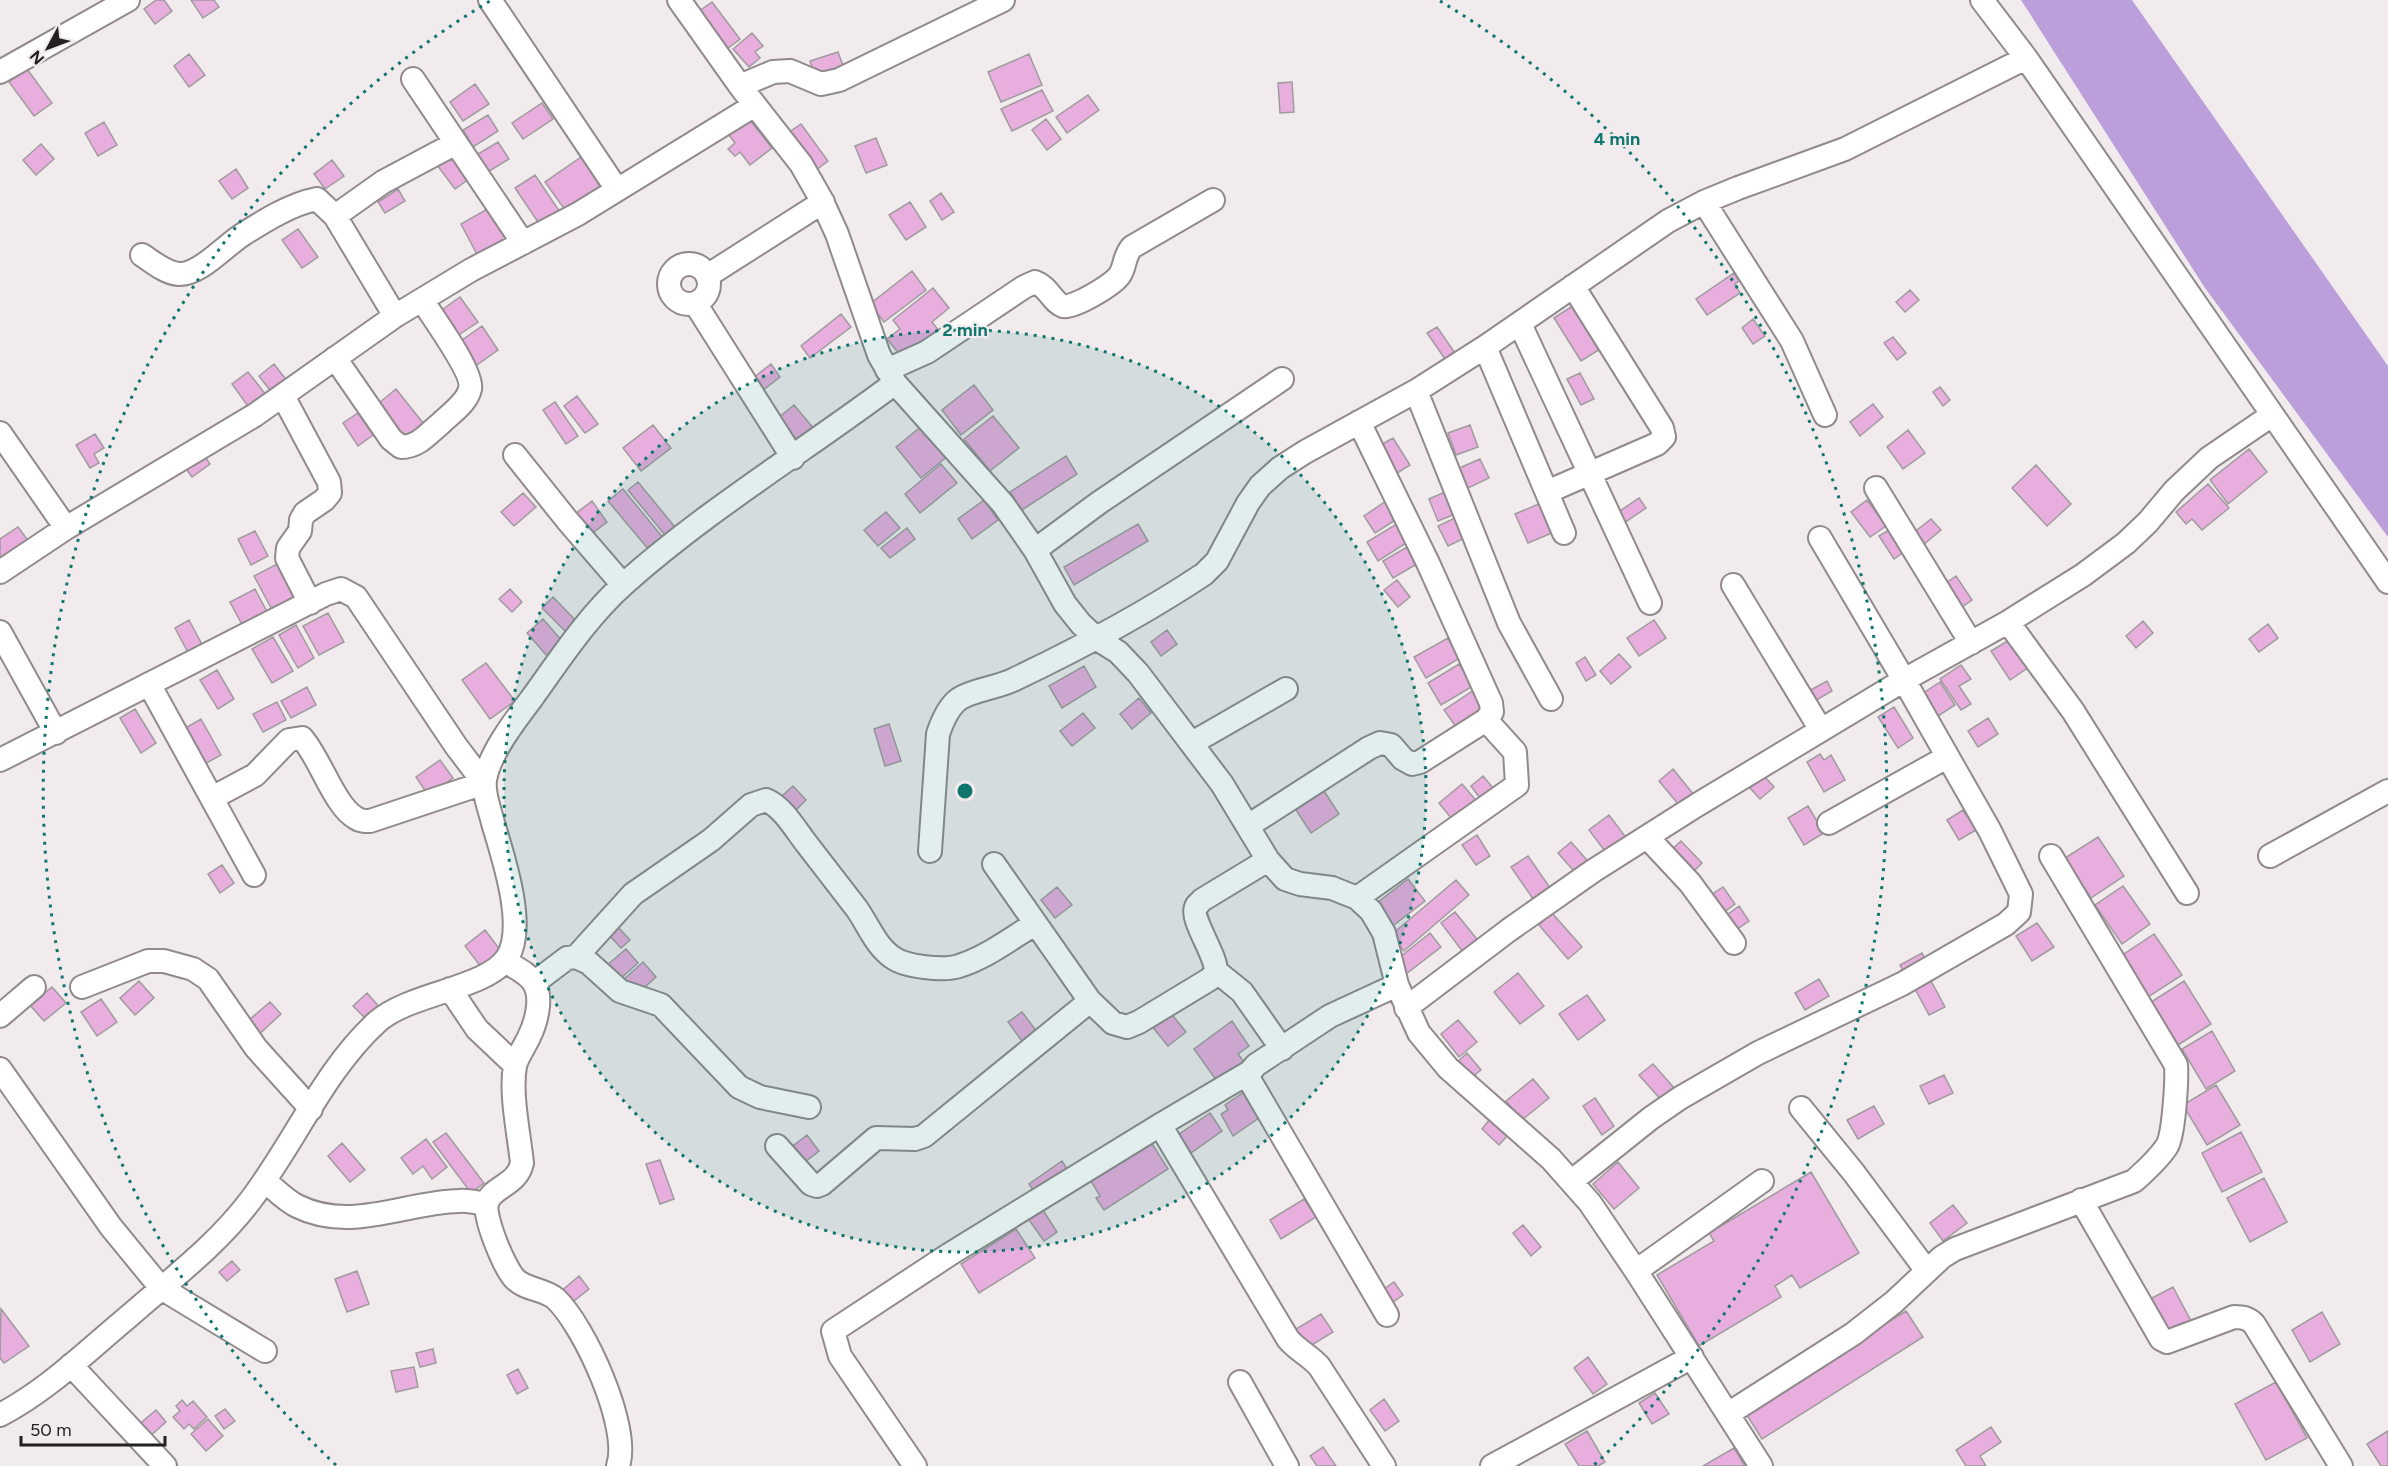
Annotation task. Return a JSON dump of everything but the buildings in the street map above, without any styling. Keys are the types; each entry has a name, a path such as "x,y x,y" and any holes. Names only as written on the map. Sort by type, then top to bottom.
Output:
{"street":[{"path":"0,72 128,0"},
{"path":"490,0 616,188"},
{"path":"679,0 740,86 801,164 823,202 837,234 879,355 891,377 1003,504 1035,550 1065,604 1081,624 1097,639 1118,652 1138,673 1192,743 1268,860 1285,879 1300,884 1332,888 1358,898 1371,911 1384,933 1397,985 1419,1033 1448,1068 1551,1159 1590,1203 1761,1466"},
{"path":"740,86 772,72 790,71 821,84 838,80 1003,0"},
{"path":"1982,0 2026,58 2388,582"},
{"path":"930,851 938,734 942,720 958,700 972,693 1002,685 1097,639 1204,574 1217,561 1248,503 1260,486 1280,468 1416,391 1520,324 1659,227 1704,202 1845,149 2026,58"},
{"path":"412,79 524,243"},
{"path":"0,572 66,528 283,396 395,316 471,270 578,214 616,188 755,105"},
{"path":"335,216 383,182 456,143"},
{"path":"142,255 168,272 182,274 198,268 258,224 307,201 317,199 335,216 395,316"},
{"path":"484,783 489,765 518,716 603,605 623,585 699,523 793,458 891,377 1024,287 1035,282 1044,285 1058,303 1065,307 1074,306 1118,277 1124,267 1125,255 1131,247 1213,200"},
{"path":"707,276 823,202"},
{"path":"1704,202 1792,341 1825,415"},
{"path":"692,265 698,267 707,276 708,290 705,296 695,303 688,304 676,299 670,288 671,275 680,267 692,265"},
{"path":"1547,492 1657,444 1664,437 1662,428 1573,286"},
{"path":"335,358 391,439 401,447 411,447 422,441 466,399 471,387 468,372 422,300"},
{"path":"695,303 793,458"},
{"path":"1520,324 1650,603"},
{"path":"1485,347 1564,533"},
{"path":"1035,550 1100,502 1282,379"},
{"path":"1416,391 1509,623 1551,699"},
{"path":"283,396 329,482 330,493 305,513 301,520 300,531 288,548 287,558 310,603"},
{"path":"1406,1008 1509,930 1593,871 1821,730 2008,622 2083,575 2126,543 2148,522 2174,491 2209,458 2272,415"},
{"path":"1248,826 1369,748 1380,743 1391,745 1403,759 1412,764 1420,762 1486,720 1492,712 1491,703 1428,563 1359,422"},
{"path":"0,433 66,528"},
{"path":"515,455 623,585"},
{"path":"1876,488 1971,643"},
{"path":"1572,1181 1651,1118 1680,1098 1758,1053 1902,984 2006,924 2019,912 2021,894 1990,831 1905,680 1820,538"},
{"path":"1732,585 1821,730"},
{"path":"0,760 326,594 341,589 356,597 456,746 484,783 505,863 517,926 513,946 505,961 489,973 398,1007 379,1020 360,1040 311,1108 265,1181 227,1228 192,1263 71,1365 27,1399 0,1415"},
{"path":"2008,622 2073,711 2187,893"},
{"path":"0,632 56,733"},
{"path":"149,684 254,875"},
{"path":"1192,743 1286,689"},
{"path":"1358,898 1517,785 1515,752 1486,720"},
{"path":"213,797 255,775 290,740 302,738 310,747 345,809 357,819 370,821 484,783"},
{"path":"1829,823 1947,757"},
{"path":"2270,856 2388,791"},
{"path":"576,957 633,894 711,840 751,806 766,800 775,803 799,833 858,911 881,946 891,957 903,963 944,968 958,966 972,961 1035,924"},
{"path":"1647,837 1690,883 1734,942"},
{"path":"1728,1414 1853,1334 1894,1302 1942,1257 1968,1243 2134,1181 2152,1165 2169,1144 2177,1079 2176,1065 2051,856"},
{"path":"994,864 1090,1001 1113,1023 1127,1027 1200,985 1216,971 1216,961 1195,917 1195,908 1202,900 1268,860"},
{"path":"534,983 567,958 576,957 589,963 620,991 660,1005 744,1090 760,1097 809,1107"},
{"path":"82,987 148,961 164,961 193,969 208,980 256,1048 311,1108"},
{"path":"505,961 534,983 538,996 532,1032 515,1065 514,1086 522,1163 514,1179 491,1195 487,1204 497,1246 509,1271 524,1285 550,1295 556,1300 573,1321 597,1362 620,1432 621,1448 618,1466"},
{"path":"1216,971 1242,992 1282,1049"},
{"path":"915,1466 840,1356 833,1331 950,1254 1250,1072 1330,1016 1397,985"},
{"path":"0,1016 34,987"},
{"path":"450,989 477,1029 515,1065"},
{"path":"777,1146 811,1184 817,1186 822,1184 876,1138 915,1139 924,1136 1090,1001"},
{"path":"0,1069 111,1227 161,1288 265,1352"},
{"path":"1250,1072 1249,1079 1387,1315"},
{"path":"1801,1108 1854,1173 1927,1270"},
{"path":"1160,1125 1288,1339 1295,1348 1312,1358 1319,1366 1384,1466"},
{"path":"265,1181 294,1205 307,1211 346,1218 462,1200 487,1204"},
{"path":"1636,1271 1762,1181"},
{"path":"2081,1200 2162,1339 2167,1342 2235,1317 2250,1320 2341,1466"},
{"path":"1492,1466 1692,1357"},
{"path":"71,1365 165,1466"},
{"path":"1239,1382 1287,1466"}],"shaded area":[{"path":"2021,0 2132,0 2388,366 2388,537 2205,288"}]}
